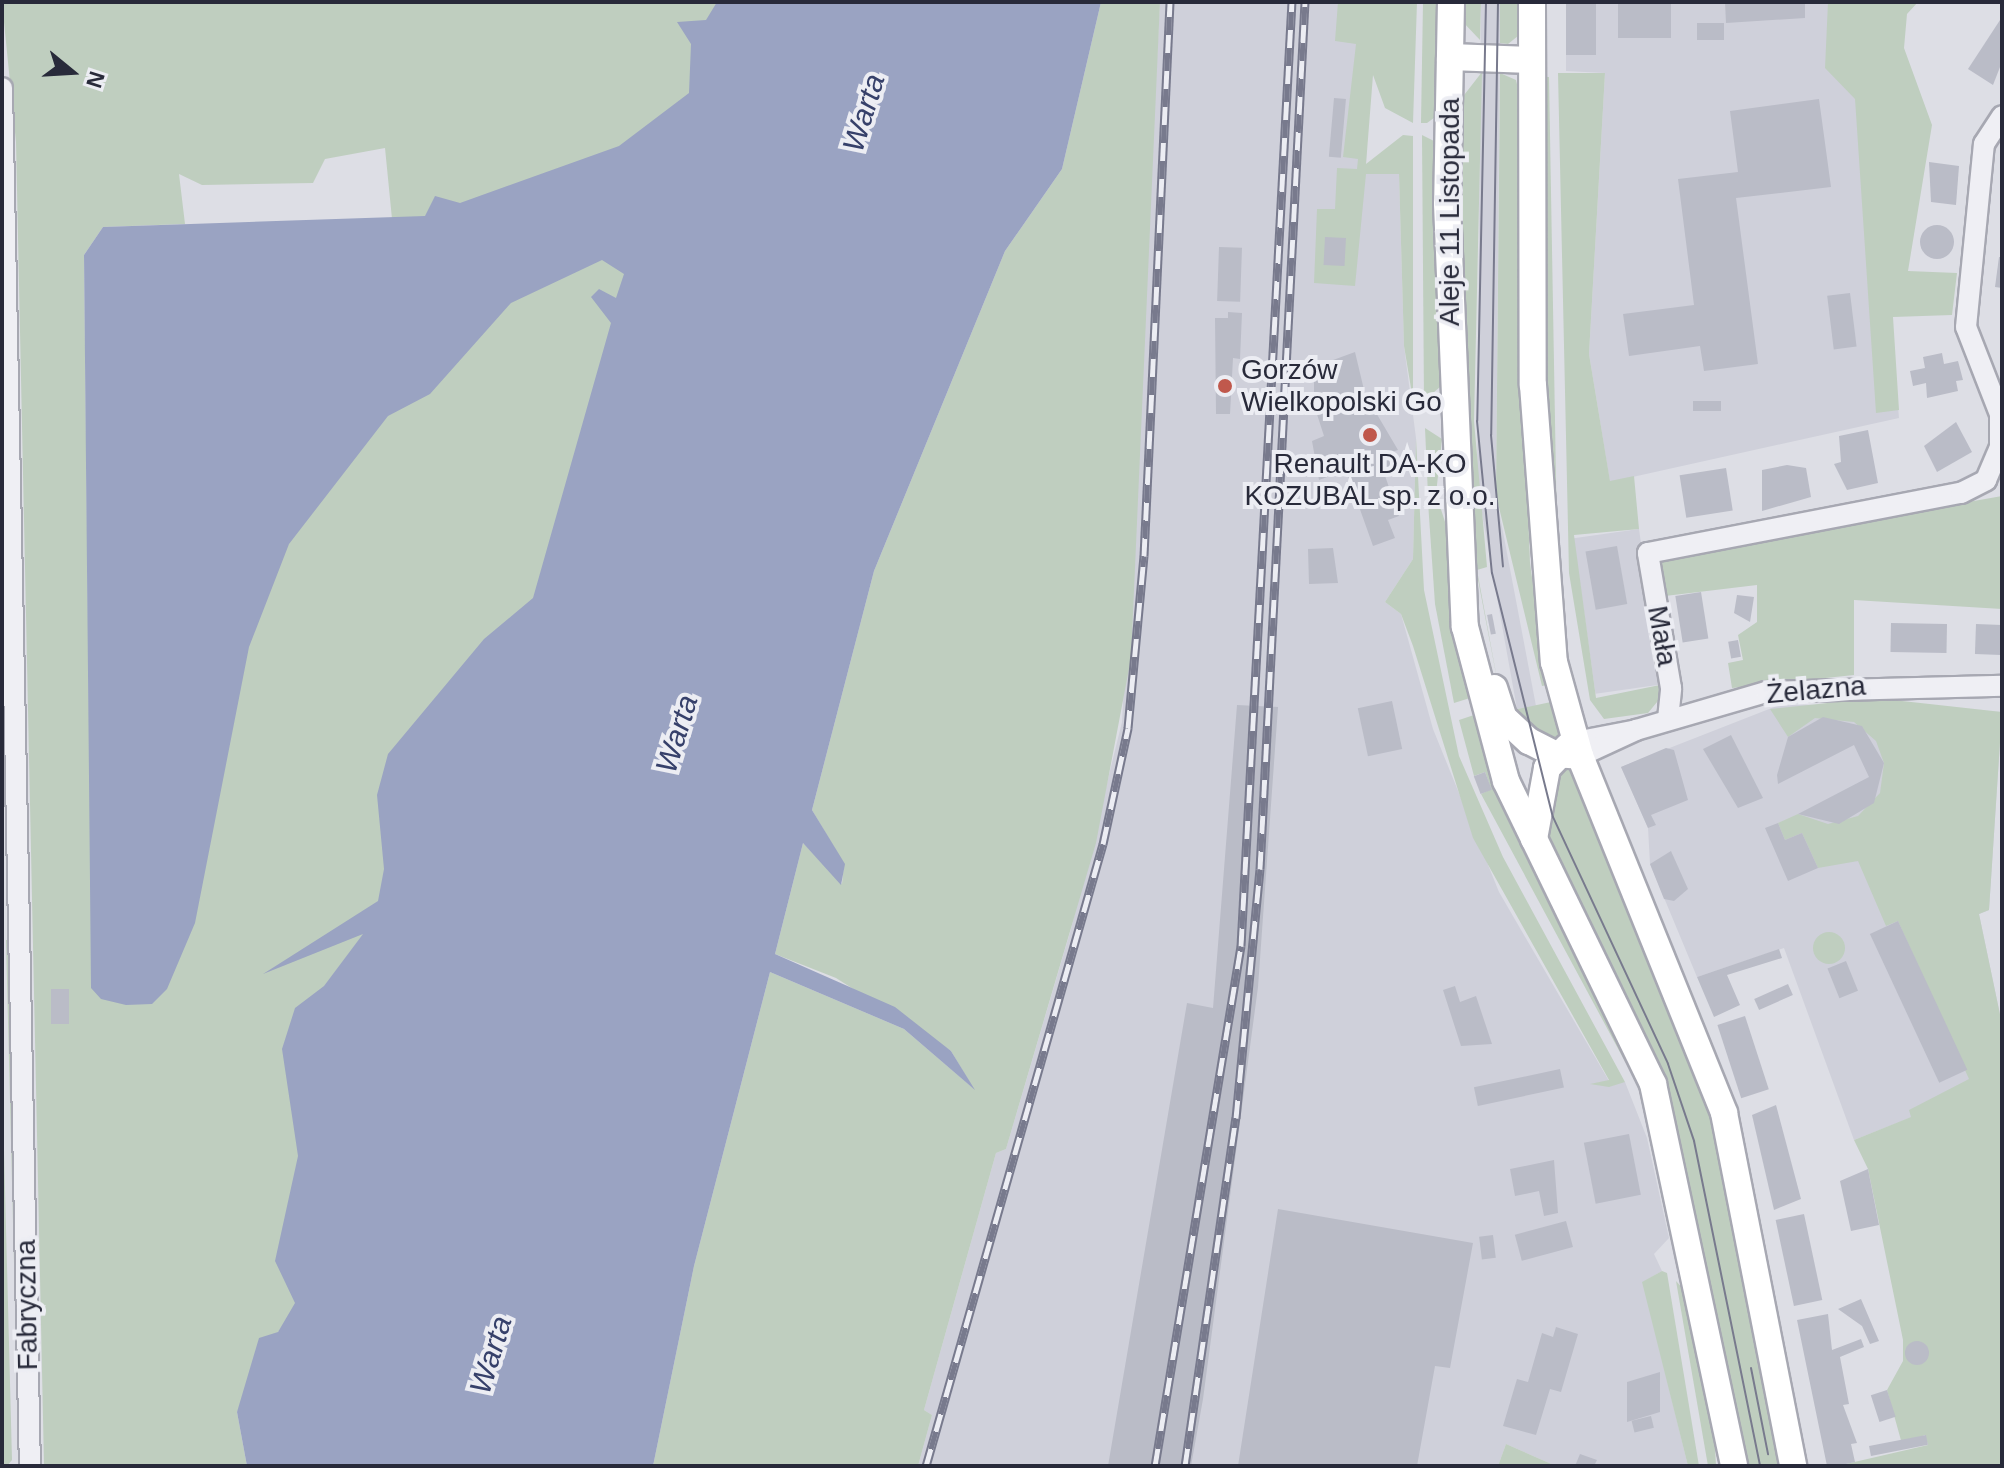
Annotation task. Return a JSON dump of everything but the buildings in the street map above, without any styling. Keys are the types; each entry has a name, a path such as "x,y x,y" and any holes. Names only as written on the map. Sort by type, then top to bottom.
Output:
{"main road":[{"name":"Aleje 11 Listopada","path":"1451,2 1447,204 1463,583 1483,709 1533,843 1621,1006 1653,1084 1734,1466"},
{"path":"1532,2 1542,573 1554,662 1570,751 1724,1113 1793,1466"},
{"path":"1450,57 1531,60"},
{"path":"1463,583 1504,718 1570,751"},
{"path":"1533,843 1570,751"}],"street":[{"name":"Fabryczna","path":"2,88 30,1466"},
{"name":"Mała","path":"1668,719 1671,688 1648,553 1961,493 1986,480 2000,447 2000,414 1966,327 1984,144 2002,116"},
{"name":"Żelazna","path":"1570,751 1766,692 2002,686"}],"shaded area":[{"path":"1160,2 1369,2 1366,173 1399,174 1404,346 1416,438 1413,559 1385,602 1401,614 1433,729 1499,892 1609,1081 1592,1084 1625,1082 1647,1138 1669,1238 1654,1254 1662,1271 1643,1282 1688,1466 1556,1466 1506,1444 1498,1466 918,1466 932,1415 924,1410 996,1153 1006,1149 1071,929 1122,722"},
{"path":"1481,2 1500,2 1496,495 1536,706 1517,709 1477,486"},
{"path":"1566,2 1842,2 1868,58 1899,418 1610,482 1589,354 1605,73 1566,71"},
{"path":"1639,529 1661,684 1595,694 1574,538"},
{"path":"1782,704 2002,712 1989,910 1979,914 2002,1024 2002,1115 1912,1117 1854,1140 1784,948 1697,977 1650,864 1648,828 1621,767"}],"green space":[{"path":"2,2 731,2 687,115 605,161 393,229 385,148 325,159 313,183 202,185 179,174 185,224 103,227 84,255 89,715 105,772 214,667 351,429 563,258 635,253 587,463 301,1303 278,1332 237,1412 247,1466 44,1465 16,142"},
{"path":"1101,2 1160,2 1131,658 1096,843 1006,1149 996,1153 924,1410 932,1415 918,1466 653,1466 694,1266 770,972 904,1029 973,1088 951,1051 836,978 775,954 803,843 842,884 844,864 812,810 874,571 1005,251 1062,169"},
{"path":"1338,2 1417,2 1413,123 1385,108 1373,75 1366,164 1403,135 1413,136 1413,400 1404,346 1399,174 1366,174 1355,286 1314,283 1317,209 1335,209 1337,168 1357,169 1358,159 1343,157 1356,44 1335,41"},
{"path":"1423,2 1442,2 1438,115 1427,123 1421,123"},
{"path":"1462,2 1481,2 1480,40 1462,21"},
{"path":"1500,2 1521,2 1518,36 1508,44 1500,43"},
{"path":"1828,2 1918,2 1907,14 1904,48 1932,125 1908,271 1957,273 1952,315 1893,317 1899,410 1876,413 1855,99 1825,68"},
{"path":"1482,72 1474,421 1487,567 1477,570 1500,695 1472,548 1458,259 1461,99"},
{"path":"1500,73 1516,80 1520,97 1521,335 1530,563 1547,685 1542,686 1496,495"},
{"path":"1558,73 1605,73 1589,354 1610,481 1634,476 1639,529 1574,535 1596,698 1660,685 1662,696 1648,713 1604,719 1590,700 1569,573"},
{"path":"1540,77 1549,77 1556,498 1547,498"},
{"path":"1422,135 1438,143 1441,386 1424,401"},
{"path":"1425,428 1442,439 1436,494 1428,495"},
{"path":"1416,438 1424,590 1459,756 1503,857 1625,1082 1609,1087 1590,1084 1609,1080 1473,838 1413,646 1401,614 1385,602 1413,559"},
{"path":"2002,496 2002,609 1854,600 1854,675 1732,688 1728,663 1743,660 1738,635 1757,622 1757,585 1665,596 1660,564 1670,555"},
{"path":"1428,502 1439,503 1445,522 1470,698 1454,703 1435,604"},
{"path":"1875,698 2002,712 1989,910 1979,914 2002,1024 2002,1466 1837,1466 1928,1445 1925,1435 1902,1444 1887,1390 1903,1361 1903,1340 1868,1169 1854,1140 1911,1117 1909,1110 1969,1079 1898,921 1886,926 1858,861 1818,868 1802,833 1785,840 1778,823 1798,814 1828,824 1858,816 1880,793 1884,763 1876,741 1854,722 1815,718 1788,737 1770,709"},
{"path":"1551,702 1561,735 1553,743 1508,711"},
{"path":"1474,715 1487,755 1635,1068 1629,1069 1481,794 1491,789 1485,772 1474,776 1459,720"},
{"path":"1563,768 1572,770 1707,1092 1783,1466 1746,1466 1668,1092 1545,828"},
{"path":"1829,932 1841,936 1845,948 1841,960 1829,964 1817,960 1813,948 1817,936"},
{"path":"6,940 10,940 24,1465 19,1466"},
{"path":"2,1073 12,1460 7,1466 2,1466"},
{"path":"1662,1271 1667,1273 1699,1466 1688,1466 1642,1282"},
{"path":"1676,1281 1685,1291 1713,1411 1716,1466 1708,1466"},
{"path":"1506,1444 1556,1466 1498,1466"}],"water":[{"name":"Warta","path":"717,2 1101,2 1062,169 1005,251 874,571 812,810 845,864 841,885 803,843 775,954 895,1007 951,1051 975,1090 904,1029 770,972 694,1266 653,1466 247,1466 237,1412 259,1338 278,1332 295,1303 275,1261 298,1156 282,1049 295,1008 324,986 363,934 263,974 378,901 384,869 377,795 388,754 484,639 533,598 611,323 591,297 599,289 616,298 624,274 602,260 511,303 430,394 388,416 289,544 249,647 195,923 167,989 152,1004 126,1005 101,999 91,988 84,255 103,227 425,216 435,196 460,203 619,146 689,93 691,44 677,22 706,20"}],"tram line":[{"path":"1486,2 1477,421 1492,573 1553,817 1668,1064 1694,1141 1760,1466"},
{"path":"1498,2 1491,435 1503,566"},
{"path":"1751,1368 1768,1454"}],"railway":[{"path":"926,1466 1103,844 1128,728 1144,556 1170,2"},
{"path":"1155,1466 1241,946 1292,2"},
{"path":"1185,1466 1236,1118 1260,869 1305,2"}],"place":[{"name":"Gorzów Wielkopolski Go","path":"1225,386"},
{"name":"Renault DA-KO KOZUBAL sp. z o.o.","path":"1370,435"}]}
